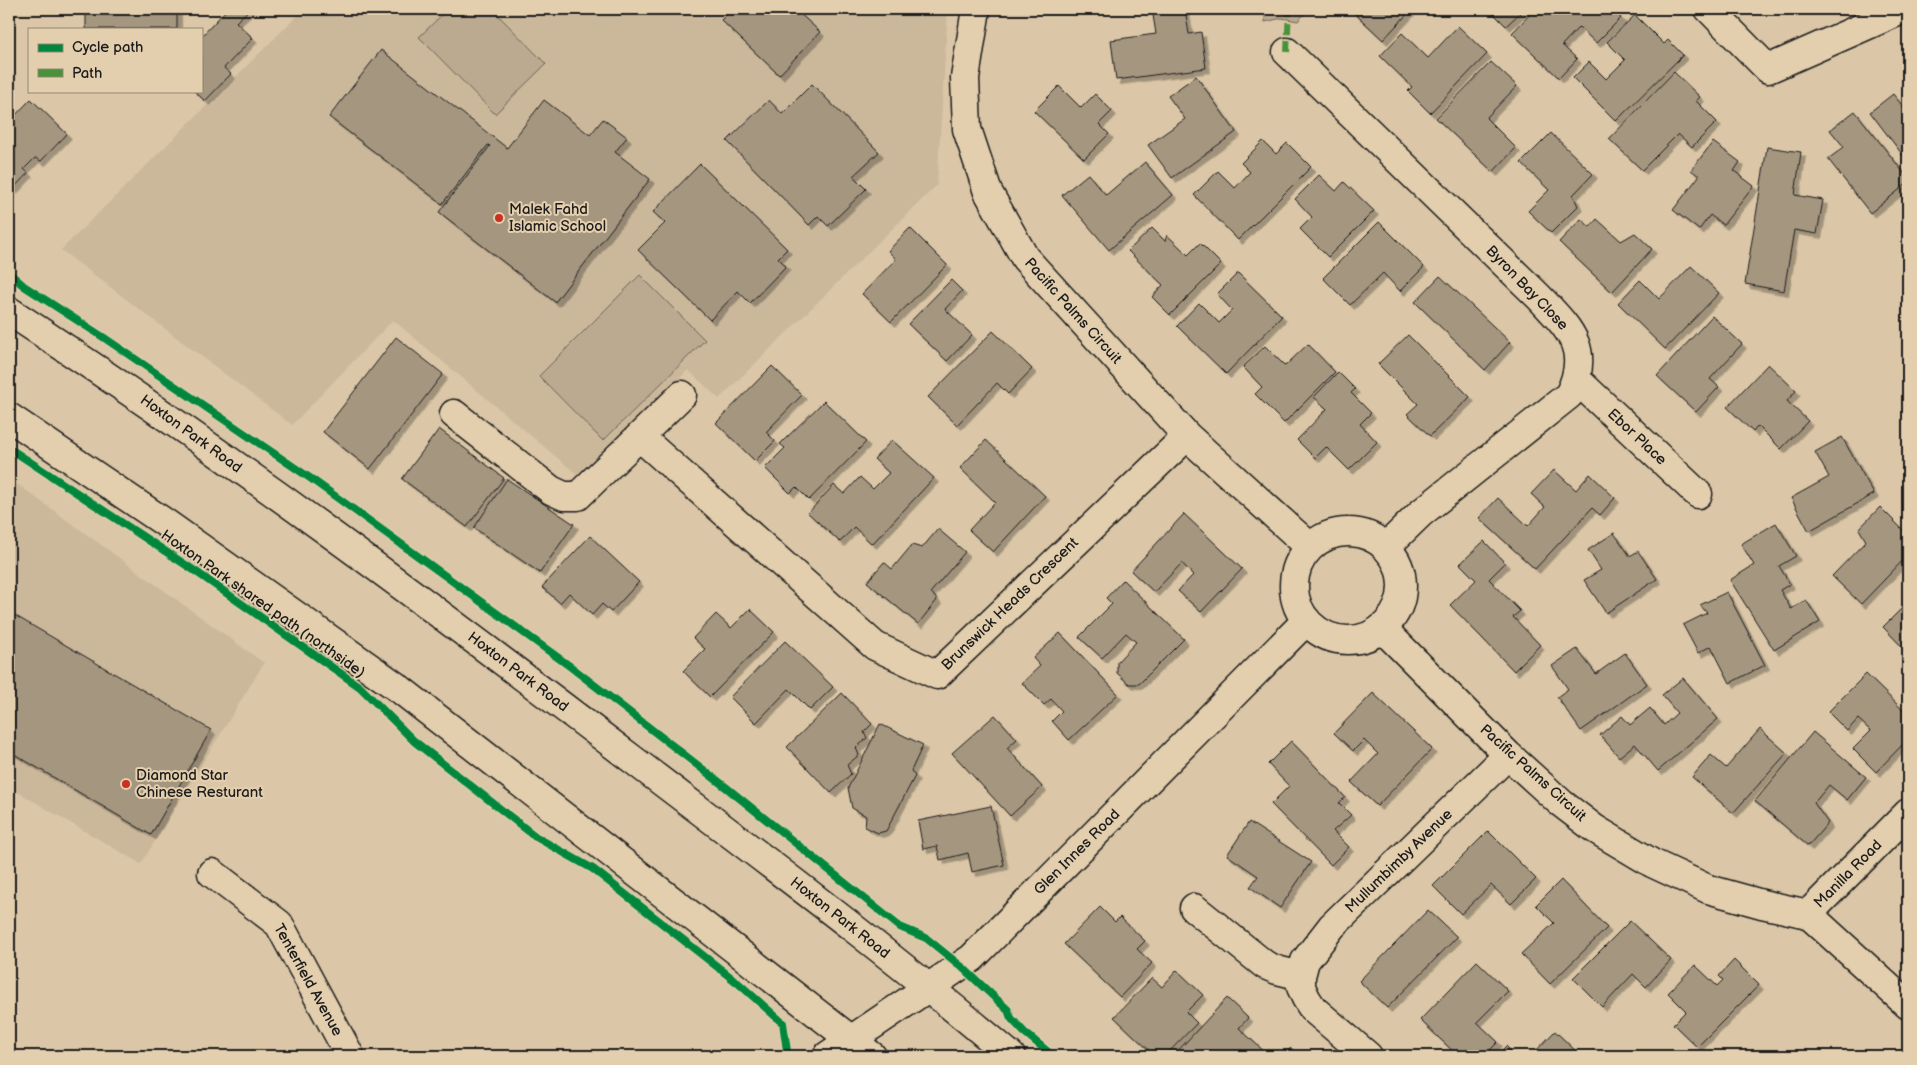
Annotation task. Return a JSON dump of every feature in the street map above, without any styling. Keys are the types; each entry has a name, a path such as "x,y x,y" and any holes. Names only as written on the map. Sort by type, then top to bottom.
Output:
{"street":[{"name":"Pacific Palms Circuit","path":"976,9 965,78 967,129 988,192 1025,258 1187,436 1310,547"},
{"path":"1709,9 1768,69 1904,9"},
{"name":"Byron Bay Close","path":"1287,52 1539,297 1571,332 1579,358 1577,380"},
{"name":"Hoxton Park Road","path":"9,311 120,384 456,625 931,988 1011,1056"},
{"path":"1386,547 1422,513 1553,410 1569,395 1577,380"},
{"name":"Ebor Place","path":"1577,380 1698,494"},
{"path":"454,414 551,490 569,497 578,496 682,395"},
{"path":"9,417 167,524 401,690 872,1056"},
{"name":"Brunswick Heads Crescent","path":"640,437 874,646 937,675 1187,436"},
{"path":"1345,532 1361,533 1374,538 1386,547 1395,560 1401,576 1402,592 1399,604 1391,620 1382,628 1360,640 1344,641 1330,638 1306,621 1295,598 1293,582 1301,557 1310,547 1331,534 1345,532"},
{"name":"Glen Innes Road","path":"827,1056 851,1038 931,988 972,958 1306,621"},
{"name":"Pacific Palms Circuit","path":"1382,628 1508,754 1582,818 1652,863 1708,889 1808,914"},
{"name":"Mullumbimby Avenue","path":"1301,976 1305,961 1332,926 1508,754"},
{"name":"Manilla Road","path":"1808,914 1908,813"},
{"name":"Tenterfield Avenue","path":"212,873 280,924 350,1056"},
{"path":"1194,908 1265,964 1277,970 1301,976 1301,987 1314,1009 1368,1056"},
{"path":"1808,914 1908,1005"}],"shaded area":[{"name":"Malek Fahd Islamic School","path":"304,9 948,9 937,185 719,399 688,370 579,476 393,320 292,425 61,250"},
{"path":"448,9 492,9 546,64 495,114 419,37"},
{"path":"1265,9 1309,9 1298,21 1282,18 1265,22"},
{"path":"640,275 705,340 603,441 539,376"},
{"path":"9,478 264,663 141,864 9,787"}],"building":[{"path":"86,9 177,9 177,28 86,28"},
{"path":"227,9 250,9 236,22 253,38 224,68 231,74 205,101 195,92 202,92 202,36"},
{"path":"732,9 795,9 820,32 779,75 721,20"},
{"path":"1152,9 1185,9 1189,34 1201,32 1206,68 1116,80 1111,40 1156,34"},
{"path":"1350,9 1412,9 1383,40"},
{"path":"1489,9 1524,9 1506,26"},
{"path":"1535,9 1612,9 1621,18 1596,43 1579,27 1562,45 1577,59 1559,78 1512,33"},
{"path":"1635,15 1664,44 1668,40 1683,55 1616,121 1573,78 1589,62 1606,79 1625,60 1607,42"},
{"path":"1458,26 1487,54 1430,113 1408,91 1412,87 1380,56 1402,33 1428,58"},
{"path":"381,50 507,148 544,100 590,135 603,119 627,137 615,152 650,179 555,302 439,212 490,146 488,145 442,204 329,117"},
{"path":"1491,62 1517,86 1486,118 1516,148 1493,172 1436,118"},
{"path":"1674,72 1700,97 1696,101 1717,122 1692,147 1678,134 1642,170 1609,139"},
{"path":"1196,76 1236,132 1172,178 1148,145 1185,119 1168,96"},
{"path":"812,84 879,152 853,176 866,189 828,226 818,216 809,225 727,141 769,100 782,114"},
{"path":"1059,86 1081,108 1095,94 1112,111 1099,124 1109,134 1084,159 1034,111"},
{"path":"1893,94 1908,113 1908,162 1870,112"},
{"path":"31,99 67,134 41,161 35,158 24,169 28,173 9,193 9,122"},
{"path":"1855,111 1908,178 1908,183 1870,213 1828,159 1844,147 1830,130"},
{"path":"1551,133 1593,174 1573,195 1578,206 1551,233 1528,211 1549,190 1521,163"},
{"path":"1263,141 1276,154 1287,143 1311,167 1238,240 1194,195 1218,171 1235,188 1250,172 1241,163"},
{"path":"1713,142 1740,162 1734,171 1754,186 1723,225 1710,215 1699,230 1673,210 1699,176 1691,170"},
{"path":"1767,147 1801,152 1795,195 1823,200 1817,234 1794,230 1784,291 1745,284"},
{"path":"1145,162 1173,195 1109,250 1062,195 1088,174 1106,195"},
{"path":"700,164 787,249 778,258 786,266 750,303 738,291 710,320 638,250 665,223 653,212"},
{"path":"1319,175 1336,191 1344,182 1374,211 1328,257 1300,229 1312,217 1295,199"},
{"path":"1581,219 1590,227 1597,219 1621,241 1635,233 1652,249 1612,292 1559,242"},
{"path":"1379,222 1424,267 1400,291 1383,273 1350,305 1323,278"},
{"path":"910,228 947,265 891,322 862,294 896,259 888,251"},
{"path":"1152,228 1165,241 1167,235 1188,255 1200,243 1221,264 1170,315 1152,297 1163,285 1128,251"},
{"path":"1691,266 1719,293 1665,349 1618,303 1640,280 1659,299"},
{"path":"1238,273 1282,316 1226,374 1177,326 1199,303 1219,323 1232,310 1217,294"},
{"path":"1440,276 1510,342 1485,370 1415,302"},
{"path":"951,280 962,291 945,309 972,335 947,361 908,324"},
{"path":"1712,316 1742,344 1710,379 1719,387 1696,412 1657,376"},
{"path":"993,331 1032,369 1008,394 997,383 957,425 928,397"},
{"path":"1408,335 1470,397 1430,436 1407,414 1418,404 1378,364"},
{"path":"396,337 443,374 370,469 323,432"},
{"path":"1308,344 1335,372 1284,423 1255,394 1262,387 1243,367 1265,346 1285,366"},
{"path":"1768,364 1796,391 1787,401 1808,421 1781,449 1758,426 1753,432 1727,407"},
{"path":"772,366 802,395 766,432 775,441 755,461 716,423"},
{"path":"1338,372 1355,389 1351,393 1371,413 1360,424 1377,442 1349,470 1326,447 1315,458 1297,440 1327,409 1314,397"},
{"path":"824,401 866,442 809,500 796,487 790,493 765,468 785,448 780,444"},
{"path":"439,429 504,478 467,527 402,479"},
{"path":"1842,437 1874,494 1809,531 1791,498 1829,477 1815,452"},
{"path":"892,440 934,478 872,544 854,527 840,542 808,513 834,485 844,494 860,477 873,489 889,473 874,459"},
{"path":"986,440 1045,496 993,552 969,530 995,502 960,468"},
{"path":"1554,470 1576,490 1590,474 1615,498 1600,515 1592,508 1535,569 1479,518 1498,498 1528,526 1545,507 1531,494"},
{"path":"507,479 574,524 540,573 474,528"},
{"path":"1880,507 1908,535 1908,555 1861,604 1832,576 1866,541 1859,529"},
{"path":"1184,514 1242,569 1201,612 1178,591 1193,575 1182,563 1154,592 1131,571"},
{"path":"1776,523 1796,556 1779,566 1790,584 1780,590 1791,609 1806,600 1820,622 1774,650 1730,580 1754,565 1741,544"},
{"path":"938,529 965,552 931,592 937,600 918,624 867,582 884,562 892,569 912,545 922,548"},
{"path":"1614,533 1630,556 1638,551 1657,579 1606,613 1584,580 1601,570 1588,550"},
{"path":"590,536 639,582 611,612 602,604 592,615 569,593 560,603 542,587"},
{"path":"1484,541 1505,563 1489,579 1520,611 1513,617 1540,645 1514,671 1450,605 1476,580 1460,564"},
{"path":"1123,580 1184,639 1139,684 1129,684 1117,673 1117,662 1136,642 1126,633 1102,658 1079,637 1112,604 1106,598"},
{"path":"1727,592 1765,665 1730,683 1711,646 1698,653 1683,625 1707,613 1700,605"},
{"path":"1908,602 1908,653 1883,627"},
{"path":"750,609 774,632 710,697 683,671 705,649 693,638 716,614 731,628"},
{"path":"9,612 211,730 151,835 9,751"},
{"path":"1060,633 1118,694 1069,740 1052,721 1062,711 1051,699 1044,705 1022,683 1040,666 1033,658"},
{"path":"785,641 833,687 810,710 789,689 756,723 730,697"},
{"path":"1577,649 1596,674 1625,653 1647,684 1581,731 1557,697 1568,689 1552,666"},
{"path":"1866,674 1908,715 1908,739 1876,772 1853,749 1871,731 1858,719 1847,731 1828,712"},
{"path":"1683,678 1718,719 1658,771 1635,744 1619,757 1600,735 1622,716 1630,725 1650,708 1664,725 1677,713 1662,695"},
{"path":"842,693 872,724 864,732 867,738 856,748 859,755 847,765 851,774 831,793 787,747"},
{"path":"1373,693 1432,749 1377,806 1351,782 1378,754 1364,740 1353,751 1334,733"},
{"path":"995,715 1017,739 1007,748 1042,787 1010,816 952,753"},
{"path":"880,724 923,745 911,771 915,776 886,831 878,833 865,827 866,816 852,808 848,788"},
{"path":"1760,729 1787,753 1733,813 1692,777 1711,755 1726,768"},
{"path":"1813,732 1866,777 1847,800 1829,785 1814,803 1828,823 1808,846 1755,801"},
{"path":"1291,741 1345,797 1339,803 1351,815 1333,831 1349,847 1331,865 1271,804 1289,786 1268,764"},
{"path":"991,806 1004,865 972,872 968,853 940,860 937,846 923,849 918,821"},
{"path":"1249,822 1311,862 1280,908 1250,887 1258,876 1227,855"},
{"path":"1488,831 1536,879 1511,904 1491,885 1461,914 1433,886"},
{"path":"1561,880 1607,928 1550,984 1521,954 1554,923 1536,905"},
{"path":"1100,907 1115,922 1120,917 1145,941 1137,949 1152,963 1120,997 1064,944"},
{"path":"1428,910 1457,937 1387,1008 1359,981"},
{"path":"1630,921 1671,960 1646,987 1633,974 1602,1007 1573,978"},
{"path":"1734,960 1759,985 1697,1047 1673,1024 1686,1011 1668,993 1695,965 1717,986 1723,980 1719,976"},
{"path":"1477,961 1508,991 1477,1022 1498,1042 1484,1056 1458,1056 1420,1020"},
{"path":"1177,970 1203,995 1186,1012 1197,1023 1165,1056 1155,1056 1114,1017 1152,978 1162,987"},
{"path":"1227,998 1248,1018 1239,1028 1268,1055 1173,1056"},
{"path":"1555,1031 1581,1056 1531,1056"},
{"path":"1506,1046 1516,1056 1496,1056"},
{"path":"1291,1048 1300,1056 1282,1056"}],"marked path":[{"path":"1287,52 1289,9"}],"cycle path":[{"path":"9,273 24,286 103,337 310,478 571,667 727,788 900,927 926,938 962,967 1008,1010 1011,1018 1024,1032 1053,1056"},
{"name":"Hoxton Park shared path (northside)","path":"9,448 195,571 360,687 414,741 536,837 593,869 738,983 783,1023 787,1051 784,1056"}],"place":[{"name":"Malek Fahd Islamic School","path":"499,218"},
{"name":"Diamond Star Chinese Resturant","path":"126,784"}]}
